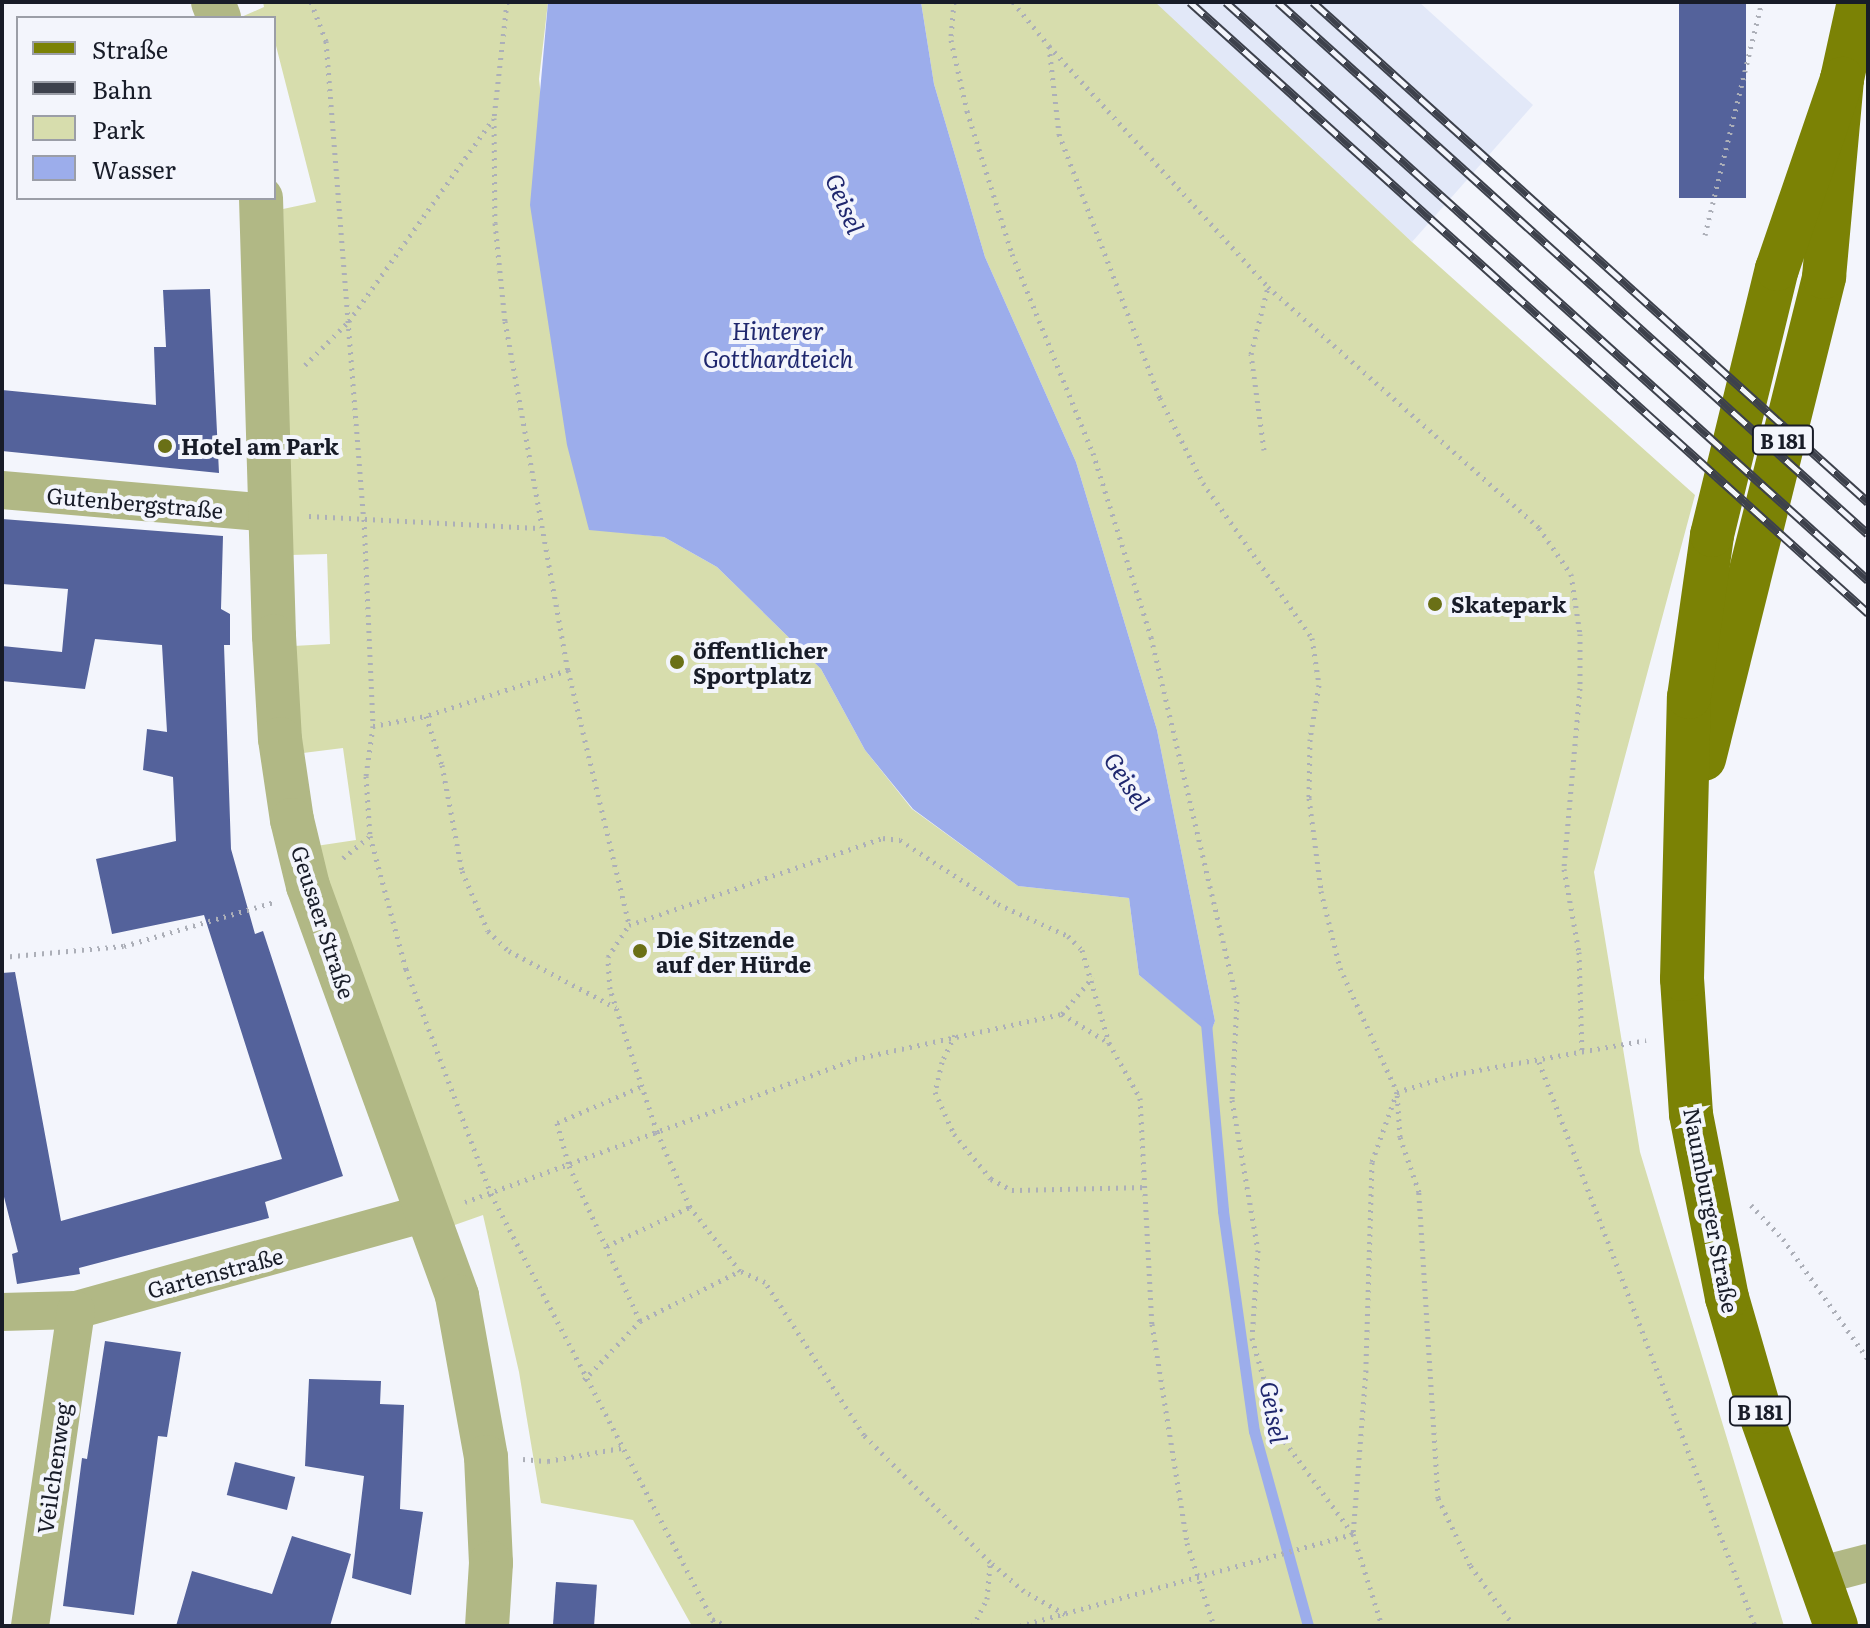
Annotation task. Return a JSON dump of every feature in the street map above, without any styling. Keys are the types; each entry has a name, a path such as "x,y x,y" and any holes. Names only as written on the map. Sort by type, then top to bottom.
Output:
{"main road":[{"name":"B 181","path":"1842,79 1859,2"},
{"name":"Naumburger Straße","path":"1836,1626 1727,1298 1693,1128 1684,1033 1689,697 1712,535 1777,269 1842,79"},
{"name":"Naumburger Straße","path":"1685,830 1824,277 1842,79"}],"street":[{"name":"Geusaer Straße","path":"261,200 269,513 280,739 292,820 308,886 457,1296 486,1457 491,1563 487,1626"},
{"name":"Gutenbergstraße","path":"2,490 269,513"},
{"name":"Gartenstraße","path":"2,1312 76,1310 426,1213"},
{"name":"Veilchenweg","path":"30,1626 76,1310"},
{"path":"1818,1576 1868,1563"}],"path":[{"path":"311,2 326,41 364,519 373,726 366,776 373,851 406,969 491,1194 584,1380 716,1626"},
{"path":"507,2 494,118 495,223 505,321 539,528 568,670 629,925"},
{"path":"954,2 951,40 967,111 1012,254 1093,453 1151,637 1237,1001 1232,1100 1258,1250 1252,1338 1280,1435 1353,1534 1382,1626"},
{"path":"1013,2 1049,46 1268,287 1539,528 1571,574 1580,634 1580,688 1564,869 1579,952 1582,1052"},
{"path":"1705,235 1762,2"},
{"path":"1049,46 1059,134 1160,398 1203,483 1317,652 1309,798 1321,891 1340,968 1397,1092 1400,1137 1419,1192 1438,1498 1470,1565 1514,1626"},
{"path":"266,400 349,321 494,118"},
{"path":"1264,450 1251,354 1268,287"},
{"path":"269,513 539,528"},
{"path":"373,726 426,716 568,670"},
{"path":"426,716 442,765 462,871 488,931 509,951 617,1009"},
{"path":"1065,1614 1024,1591 990,1562 864,1435 765,1282 740,1271 690,1207 640,1087 617,1009 608,957 629,925 883,838 900,840 1008,910 1068,936 1082,950 1093,977 1109,1043 1140,1098 1152,1324 1187,1543 1214,1626"},
{"path":"2,957 124,946 268,905"},
{"path":"491,1194 855,1059 1062,1014 1093,977"},
{"path":"1062,1014 1109,1043"},
{"path":"1397,1092 1456,1074 1539,1062 1684,1033"},
{"path":"956,1035 942,1062 935,1092 954,1134 991,1179 1012,1190 1147,1187"},
{"path":"1539,1062 1755,1626"},
{"path":"640,1087 557,1123 569,1166 640,1321"},
{"path":"1353,1534 1366,1370 1372,1162 1397,1092"},
{"path":"1742,1195 1783,1239 1868,1359"},
{"path":"607,1246 690,1207"},
{"path":"584,1380 640,1321 740,1271"},
{"path":"486,1457 548,1461 621,1448"},
{"path":"1020,1626 1323,1546 1353,1534"},
{"path":"973,1626 987,1599 990,1562"},
{"path":"712,1619 728,1626"}],"shaded area":[{"path":"1152,2 1419,2 1533,105 1412,242"}],"green space":[{"path":"263,2 548,2 539,79 589,529 664,537 717,567 821,669 865,750 912,809 1018,886 1129,898 1139,975 1210,1033 1215,1021 1157,730 1076,462 985,257 934,84 921,2 1155,2 1412,242 1695,495 1594,872 1640,1152 1784,1626 692,1626 633,1520 541,1503 519,1372 483,1215 449,1227 316,846 356,840 343,748 303,753 293,646 330,644 327,554 290,555 283,209 316,202 276,46 276,16 244,16 264,7"}],"water":[{"name":"Hinterer Gotthardteich","path":"548,2 921,2 934,84 985,257 1076,462 1157,730 1215,1021 1210,1034 1139,975 1129,898 1018,886 913,809 865,750 821,669 717,567 664,537 589,530 567,445 530,205"}],"building":[{"path":"1679,2 1746,2 1746,198 1679,198"},
{"path":"210,289 219,473 2,451 2,390 156,405 154,347 166,347 163,290"},
{"path":"2,519 223,536 221,609 230,614 230,645 224,645 231,849 255,934 263,931 343,1176 265,1202 269,1218 79,1268 80,1274 17,1284 12,1254 18,1252 2,1189 2,973 15,972 61,1221 282,1159 204,915 112,934 96,859 176,841 173,777 143,770 147,729 167,732 162,645 95,639 85,689 2,681 2,646 62,652 68,589 2,584"},
{"path":"105,1341 181,1352 167,1437 158,1436 134,1615 63,1606 82,1458 87,1459"},
{"path":"309,1379 381,1381 380,1404 404,1405 400,1509 423,1512 411,1595 352,1578 364,1476 305,1466"},
{"path":"235,1462 295,1477 287,1510 227,1495"},
{"path":"292,1536 351,1554 330,1626 176,1626 192,1571 272,1594"},
{"path":"556,1582 597,1585 594,1626 553,1626"}],"waterway":[{"name":"Geisel","path":"1206,1023 1223,1211 1254,1431 1308,1626"}],"railway":[{"path":"1190,2 1868,613"},
{"path":"1226,2 1868,580"},
{"path":"1278,2 1868,534"},
{"path":"1313,2 1868,502"}],"place":[{"name":"Hotel am Park","path":"165,446"},
{"name":"Skatepark","path":"1435,604"},
{"name":"öffentlicher Sportplatz","path":"677,662"},
{"name":"Die Sitzende auf der Hürde","path":"640,951"}]}
